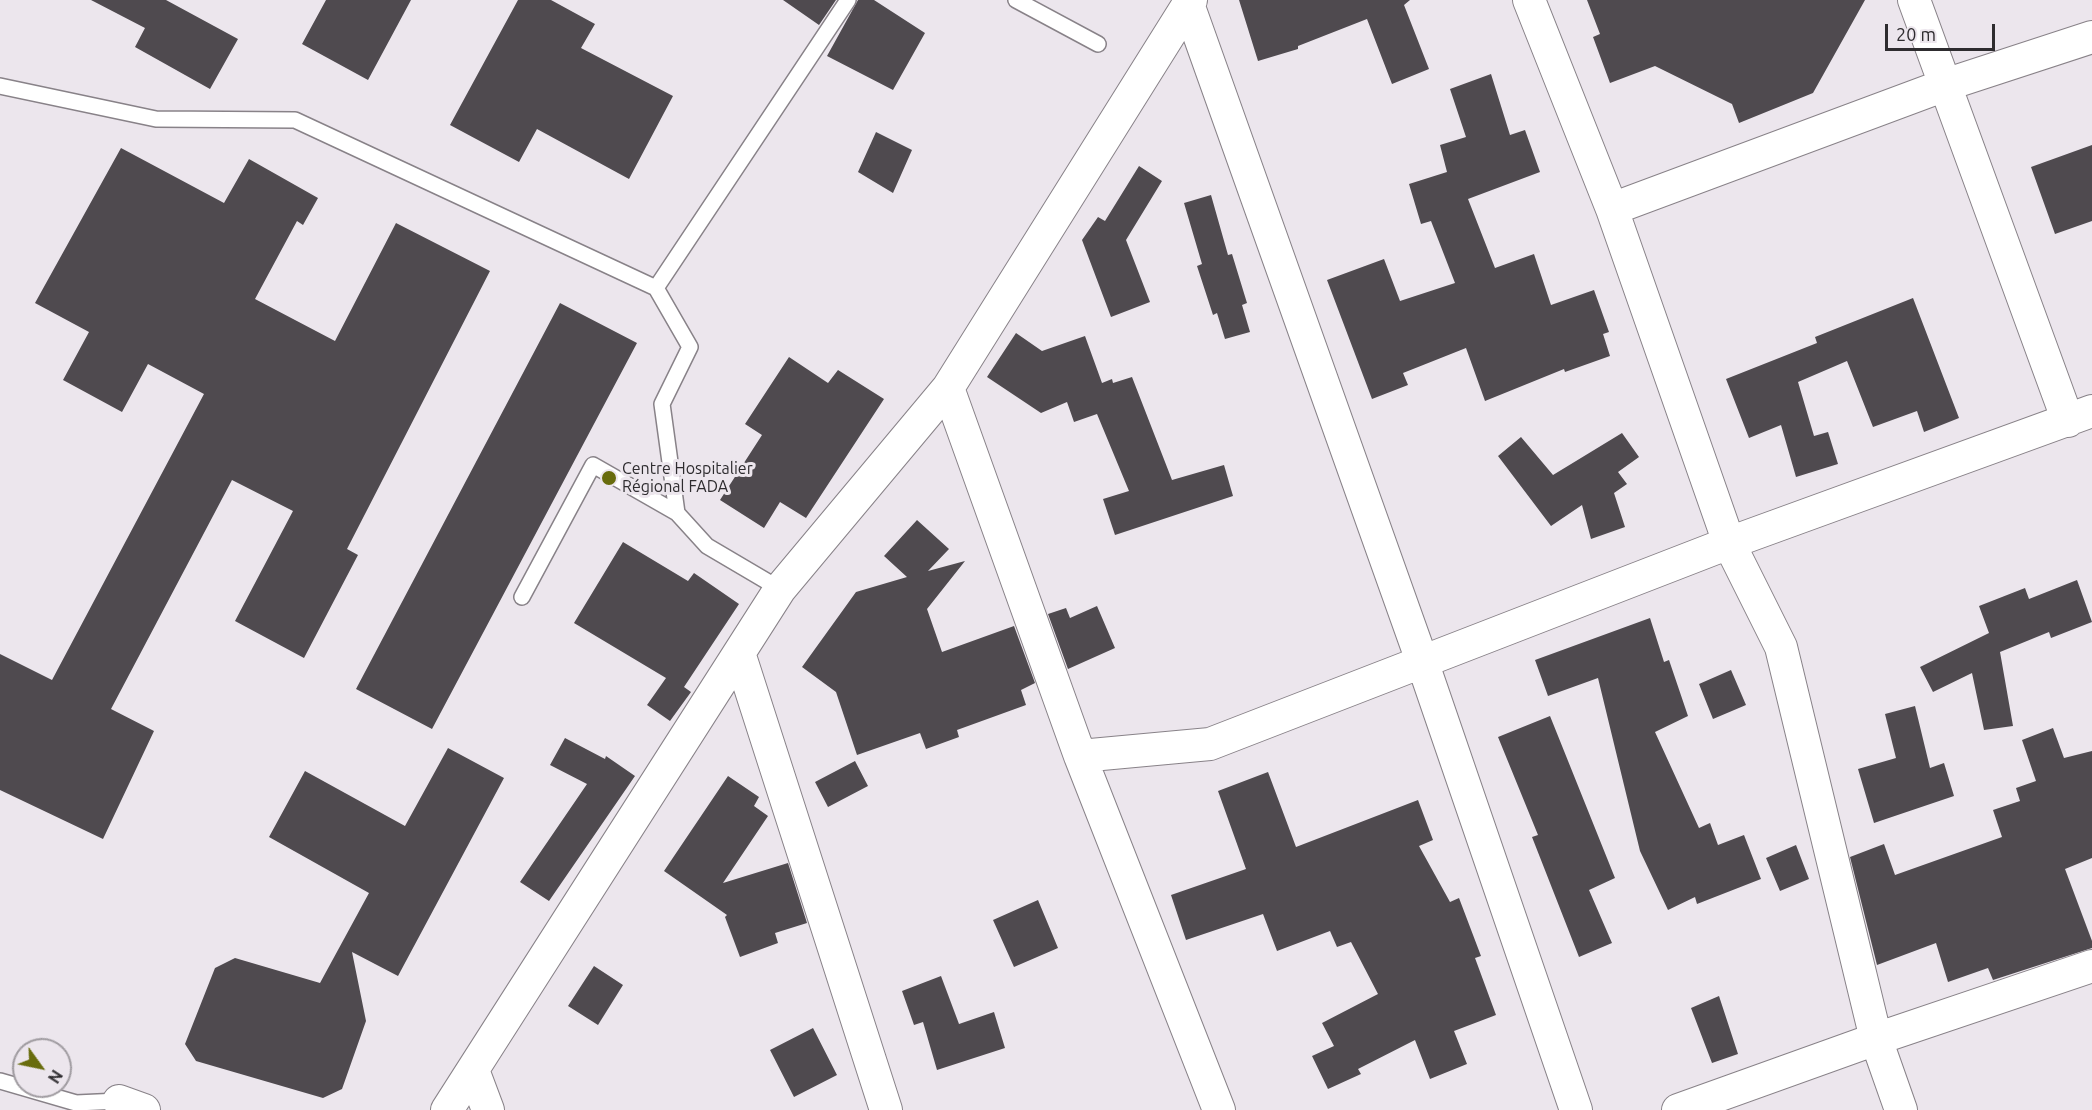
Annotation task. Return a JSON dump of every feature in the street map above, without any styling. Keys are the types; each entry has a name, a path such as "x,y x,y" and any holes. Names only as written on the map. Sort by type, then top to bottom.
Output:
{"street":[{"path":"1529,0 1612,209 1729,543 1781,647 1876,1039 1901,1110"},
{"path":"1080,756 1210,744 1729,543 2080,416 1945,85 1914,0"},
{"path":"447,1110 740,656 780,589 948,388 1190,2"},
{"path":"1190,2 1422,661 1576,1110"},
{"path":"1612,209 1945,85 2092,37"},
{"path":"948,388 1080,756 1219,1110"},
{"path":"740,656 886,1110"},
{"path":"1678,1110 1876,1039 2092,966"},
{"path":"473,1070 488,1110"}],"lane":[{"path":"656,288 848,0"},
{"path":"1016,0 1098,44"},
{"path":"0,86 156,119 295,120 656,288 690,347 662,404 676,513"},
{"path":"522,597 593,465 676,513 706,546 780,589"},
{"path":"0,1081 76,1102 131,1106"}],"building":[{"path":"91,0 166,0 238,39 210,89 135,47 145,28"},
{"path":"326,0 411,0 368,80 302,44"},
{"path":"518,0 551,0 595,24 581,48 673,96 629,179 537,129 519,162 450,125"},
{"path":"783,0 836,0 819,25"},
{"path":"858,0 874,0 925,33 893,90 827,56"},
{"path":"1239,0 1410,0 1404,5 1429,69 1392,84 1367,19 1298,46 1298,49 1258,61"},
{"path":"1587,0 1865,0 1813,93 1739,123 1732,104 1655,66 1610,83 1593,37 1600,34"},
{"path":"1491,74 1510,135 1525,130 1540,172 1468,199 1495,268 1534,254 1551,305 1594,290 1609,332 1603,334 1610,356 1565,372 1564,369 1485,401 1466,348 1403,373 1408,385 1372,399 1327,280 1384,259 1400,301 1455,283 1431,221 1421,224 1409,184 1447,172 1440,145 1466,137 1450,89"},
{"path":"876,132 912,150 893,193 858,172"},
{"path":"2092,145 2092,221 2055,234 2031,167"},
{"path":"121,148 224,203 249,159 318,198 303,225 297,221 255,299 335,341 396,223 490,271 347,549 358,555 304,658 235,621 293,511 232,480 111,709 154,731 103,839 0,790 0,654 52,680 204,394 148,364 122,412 63,380 89,332 35,303"},
{"path":"1139,166 1162,181 1126,240 1150,302 1111,317 1082,240 1098,217 1105,221"},
{"path":"1211,195 1228,255 1232,254 1247,303 1242,305 1250,332 1225,339 1217,313 1213,315 1197,266 1202,264 1184,203"},
{"path":"1913,298 1959,418 1924,432 1917,411 1873,427 1847,361 1798,382 1814,436 1828,432 1838,464 1796,477 1781,425 1749,438 1726,379 1817,343 1815,337"},
{"path":"560,303 637,343 432,729 356,689"},
{"path":"1016,333 1042,351 1085,336 1102,383 1112,379 1113,383 1132,377 1172,480 1224,465 1233,496 1115,535 1103,499 1129,491 1097,414 1074,422 1067,402 1041,413 987,377"},
{"path":"789,357 828,383 838,370 884,399 806,518 780,502 764,528 720,500 762,435 745,424"},
{"path":"1622,433 1639,457 1618,472 1627,484 1614,493 1625,527 1591,539 1582,505 1551,526 1498,456 1521,437 1553,475"},
{"path":"917,520 949,549 928,571 965,561 927,609 942,652 1014,626 1035,683 1021,690 1026,705 957,730 959,737 926,749 920,733 857,755 836,692 802,667 856,592 907,577 884,556"},
{"path":"623,542 688,581 694,573 739,604 684,687 691,692 670,721 647,705 666,678 574,623"},
{"path":"2077,580 2092,622 2051,638 2049,632 2000,652 2013,726 1984,730 1972,673 1933,692 1920,667 1989,633 1979,606 2025,588 2029,599"},
{"path":"1097,606 1115,648 1068,669 1048,614 1066,608 1070,618"},
{"path":"1650,618 1664,662 1669,660 1688,716 1655,732 1699,828 1710,823 1718,845 1744,835 1761,879 1697,904 1695,897 1668,910 1640,851 1598,678 1548,696 1535,660"},
{"path":"1731,670 1746,705 1713,719 1699,684"},
{"path":"1915,706 1930,768 1944,763 1954,796 1874,823 1858,769 1896,758 1885,714"},
{"path":"1550,716 1615,878 1589,890 1612,943 1579,957 1532,837 1538,835 1498,737"},
{"path":"2053,728 2064,758 2092,751 2092,858 2065,869 2092,941 2092,948 1993,980 1988,968 1948,982 1936,943 1877,965 1850,857 1884,844 1895,875 2002,837 1993,810 2020,801 2016,788 2036,781 2022,740"},
{"path":"565,738 605,759 606,756 635,776 549,901 520,882 587,784 550,765"},
{"path":"448,748 504,778 398,976 352,952 366,1021 342,1089 323,1098 196,1061 185,1044 215,968 235,958 320,983 369,893 269,837 305,771 405,826"},
{"path":"855,761 868,786 828,807 815,782"},
{"path":"1268,772 1296,847 1418,800 1433,840 1419,846 1450,902 1459,898 1481,956 1475,958 1496,1015 1454,1031 1467,1064 1430,1079 1415,1040 1358,1069 1361,1074 1328,1089 1312,1056 1334,1046 1322,1023 1378,994 1351,942 1337,947 1330,931 1277,951 1263,914 1186,940 1171,895 1246,869 1218,791"},
{"path":"728,776 759,797 754,806 768,816 723,883 788,863 807,923 775,933 778,943 740,957 725,917 727,915 664,871"},
{"path":"1796,845 1809,879 1780,891 1766,858"},
{"path":"1038,900 1058,948 1014,967 993,920"},
{"path":"594,966 623,985 598,1025 568,1006"},
{"path":"941,976 959,1024 994,1012 1005,1048 937,1070 923,1022 914,1025 902,991"},
{"path":"1719,996 1738,1054 1712,1063 1691,1008"},
{"path":"813,1028 837,1075 794,1097 770,1050"}],"place":[{"name":"Centre Hospitalier Régional FADA","path":"609,478"}]}
